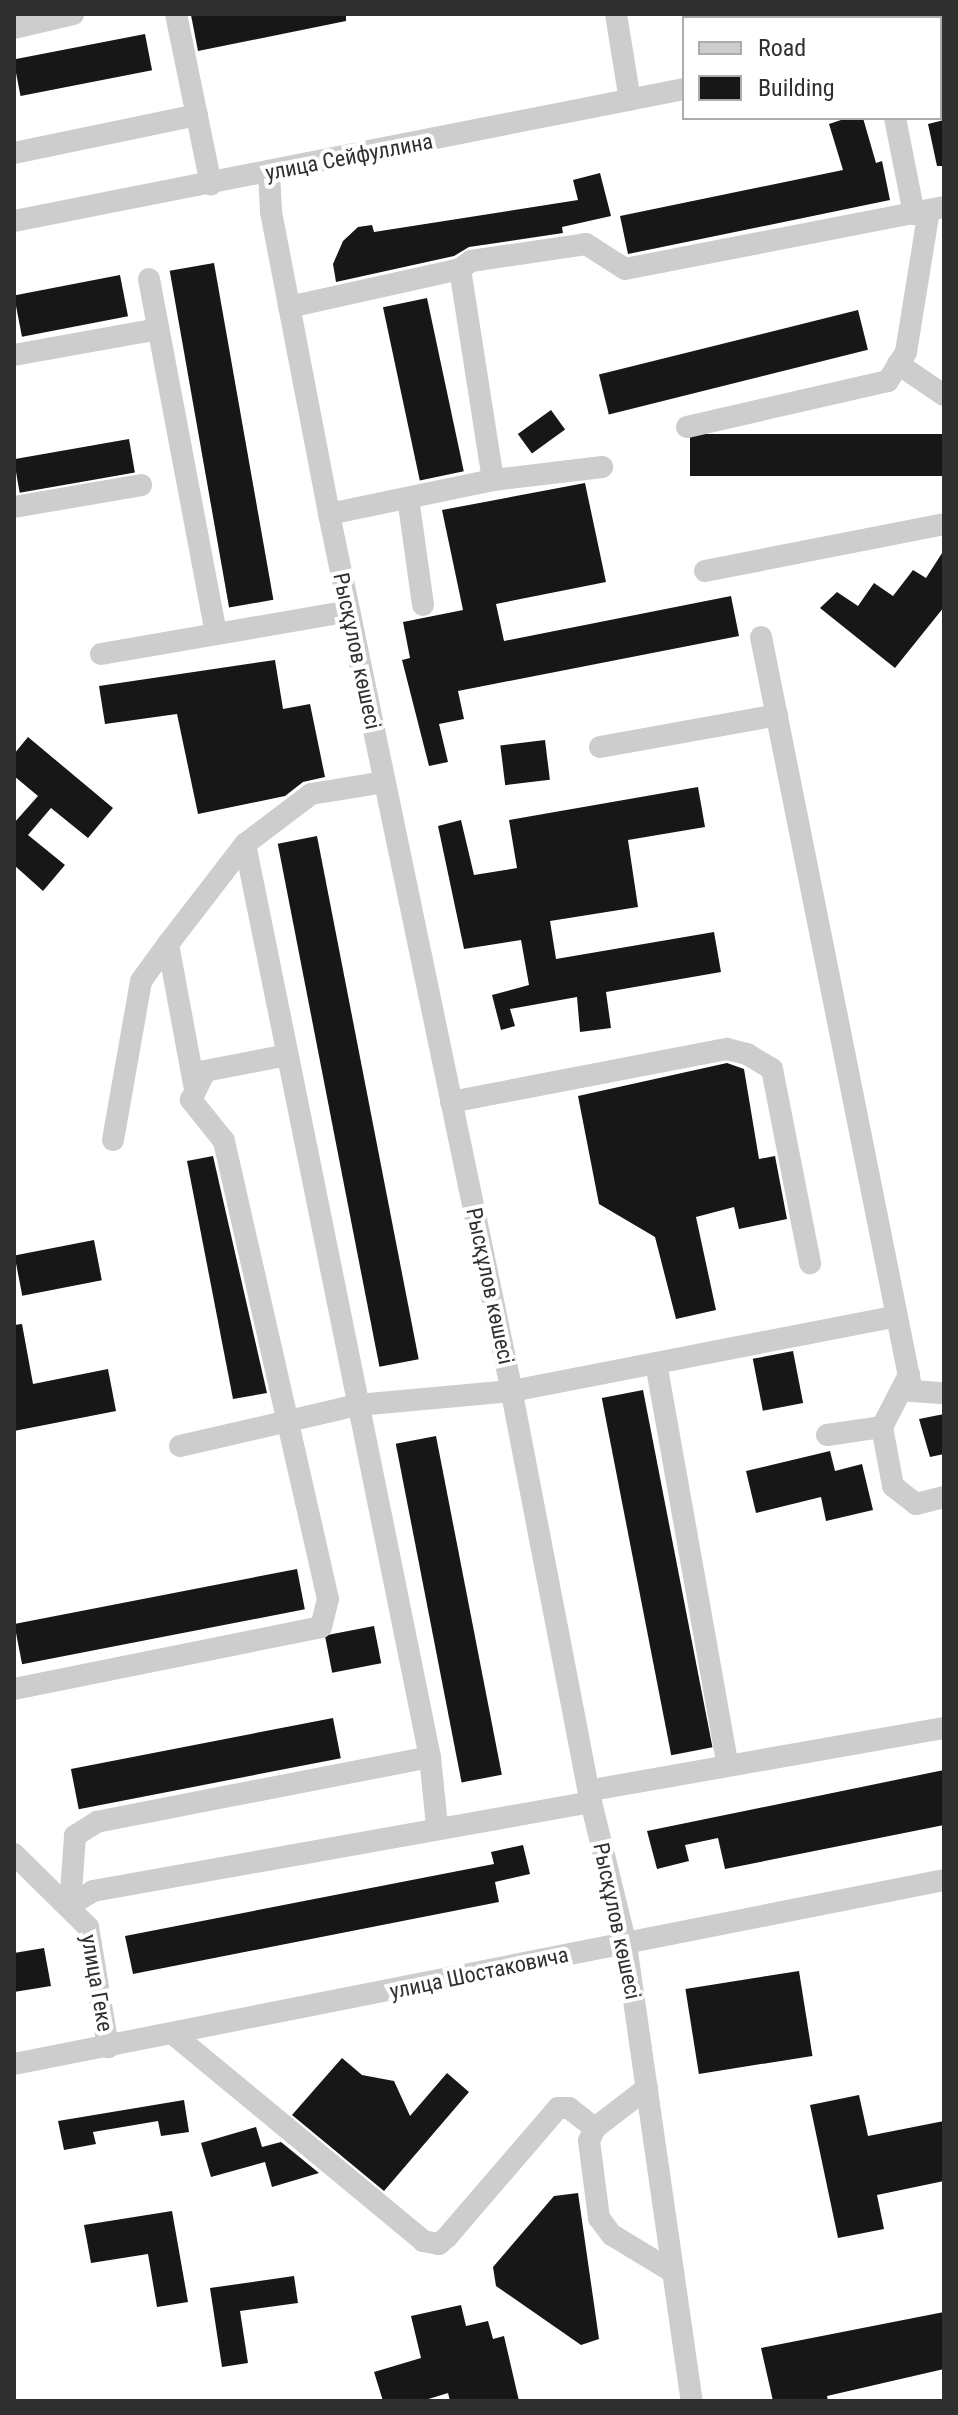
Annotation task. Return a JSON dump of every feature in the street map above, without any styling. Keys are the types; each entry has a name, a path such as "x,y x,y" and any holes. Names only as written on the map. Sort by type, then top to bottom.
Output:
{"street":[{"path":"14,28 73,14"},
{"path":"176,14 211,184"},
{"path":"616,14 630,100"},
{"name":"улица Сейфуллина","path":"14,221 682,89"},
{"path":"14,153 197,115"},
{"path":"687,427 888,381 906,352 929,210 896,120"},
{"name":"Рысқұлов көшесі","path":"269,173 289,307 329,514 512,1391 591,1796 626,1945 692,2401"},
{"path":"289,307 460,269 471,261 586,244 625,269 929,210"},
{"path":"460,269 493,480"},
{"path":"149,279 216,634"},
{"path":"14,355 158,329"},
{"path":"898,364 944,395"},
{"path":"329,514 493,480 602,467"},
{"path":"14,507 141,485"},
{"path":"408,498 423,605"},
{"path":"705,571 944,524"},
{"path":"101,654 349,611"},
{"path":"761,637 912,1391 944,1393"},
{"path":"600,747 777,715"},
{"path":"113,1140 141,981 168,944 245,844 311,794 384,782"},
{"path":"245,844 430,1757 437,1826"},
{"path":"14,1689 321,1627 328,1599 284,1420 224,1141 191,1100 194,1084 168,944"},
{"path":"451,1102 727,1049 747,1054 772,1069 810,1263"},
{"path":"194,1084 205,1071 287,1055"},
{"path":"180,1446 358,1405 512,1391 897,1316"},
{"path":"656,1363 728,1766"},
{"path":"909,1375 882,1427 893,1486 916,1504 944,1497"},
{"path":"827,1435 882,1427"},
{"path":"70,1905 93,1891 591,1796 728,1766 944,1728"},
{"path":"70,1905 75,1836 97,1822 430,1757"},
{"name":"улица Геке","path":"14,1854 70,1905 88,1927 108,2047"},
{"name":"улица Шостаковича","path":"14,2064 944,1880"},
{"path":"172,2033 423,2241 439,2244 447,2237 558,2108 569,2108 595,2128"},
{"path":"647,2088 595,2128 589,2141 599,2218 612,2235 673,2272"}],"building":[{"path":"346,14 346,21 198,51 191,15"},
{"path":"145,34 152,70 21,96 14,59"},
{"path":"841,120 864,120 876,163 882,161 890,200 628,254 620,216 843,170 829,124"},
{"path":"944,120 944,166 937,166 928,124"},
{"path":"600,173 611,216 562,227 563,233 469,247 454,256 336,282 333,264 343,241 358,227 372,225 374,232 578,200 573,180"},
{"path":"214,263 273,600 229,608 170,271"},
{"path":"120,275 128,316 22,337 14,296"},
{"path":"427,298 464,471 420,480 383,307"},
{"path":"858,310 868,350 609,414 599,375"},
{"path":"551,410 565,429 532,454 518,434"},
{"path":"690,434 944,434 944,476 690,476"},
{"path":"129,439 135,472 20,493 14,459"},
{"path":"585,483 606,582 496,604 504,641 731,596 739,636 458,691 464,719 439,724 448,762 429,766 402,660 410,658 403,622 463,610 442,510"},
{"path":"944,550 944,607 895,668 820,608 837,592 858,606 874,583 893,596 913,570 926,578"},
{"path":"275,660 283,709 310,704 325,777 303,782 285,796 198,814 177,714 105,724 99,686"},
{"path":"28,737 113,808 88,838 51,808 28,835 65,865 43,891 14,865 14,823 38,796 14,776 14,754"},
{"path":"545,740 550,780 505,785 500,745"},
{"path":"698,787 705,827 628,840 638,907 550,921 556,959 714,932 721,972 606,992 611,1028 580,1032 577,997 510,1009 515,1026 501,1030 492,995 529,985 521,940 464,949 438,826 461,820 474,875 517,868 509,820"},
{"path":"317,836 419,1359 379,1367 278,844"},
{"path":"727,1063 744,1069 759,1159 775,1156 787,1219 739,1229 734,1207 696,1217 716,1310 676,1319 655,1237 599,1204 578,1096"},
{"path":"213,1156 267,1393 233,1399 187,1161"},
{"path":"94,1240 102,1280 22,1296 14,1255"},
{"path":"22,1324 33,1384 108,1369 116,1411 14,1431 14,1325"},
{"path":"793,1351 803,1403 763,1411 753,1359"},
{"path":"643,1390 712,1747 671,1755 602,1398"},
{"path":"944,1414 944,1454 930,1457 919,1419"},
{"path":"436,1436 502,1775 462,1782 396,1444"},
{"path":"830,1451 835,1471 862,1464 873,1510 826,1521 821,1497 756,1513 746,1471"},
{"path":"297,1569 305,1609 22,1664 14,1624"},
{"path":"374,1626 381,1663 332,1673 325,1636"},
{"path":"333,1718 341,1758 79,1809 71,1769"},
{"path":"944,1770 944,1825 725,1869 718,1838 685,1845 689,1861 657,1869 647,1831"},
{"path":"523,1845 530,1874 495,1882 499,1902 133,1974 125,1936 494,1864 491,1852"},
{"path":"44,1948 51,1986 14,1992 14,1953"},
{"path":"799,1971 812,2056 699,2074 685,1989"},
{"path":"342,2058 362,2075 394,2081 410,2116 447,2073 469,2092 384,2191 292,2115"},
{"path":"859,2095 868,2136 944,2121 944,2181 877,2195 884,2229 838,2238 810,2105"},
{"path":"184,2100 189,2132 161,2136 158,2121 93,2132 96,2144 64,2150 58,2121"},
{"path":"256,2127 262,2147 281,2142 319,2173 272,2187 265,2162 211,2177 201,2143"},
{"path":"578,2193 599,2339 581,2345 496,2286 493,2267 554,2196"},
{"path":"172,2211 188,2302 157,2307 148,2254 91,2263 84,2225"},
{"path":"294,2276 298,2303 240,2311 248,2363 222,2367 210,2288"},
{"path":"461,2305 466,2326 488,2321 493,2339 504,2336 519,2401 450,2401 448,2393 422,2401 383,2401 374,2372 421,2358 411,2316"},
{"path":"944,2312 944,2369 827,2396 828,2401 773,2401 761,2348"}]}
